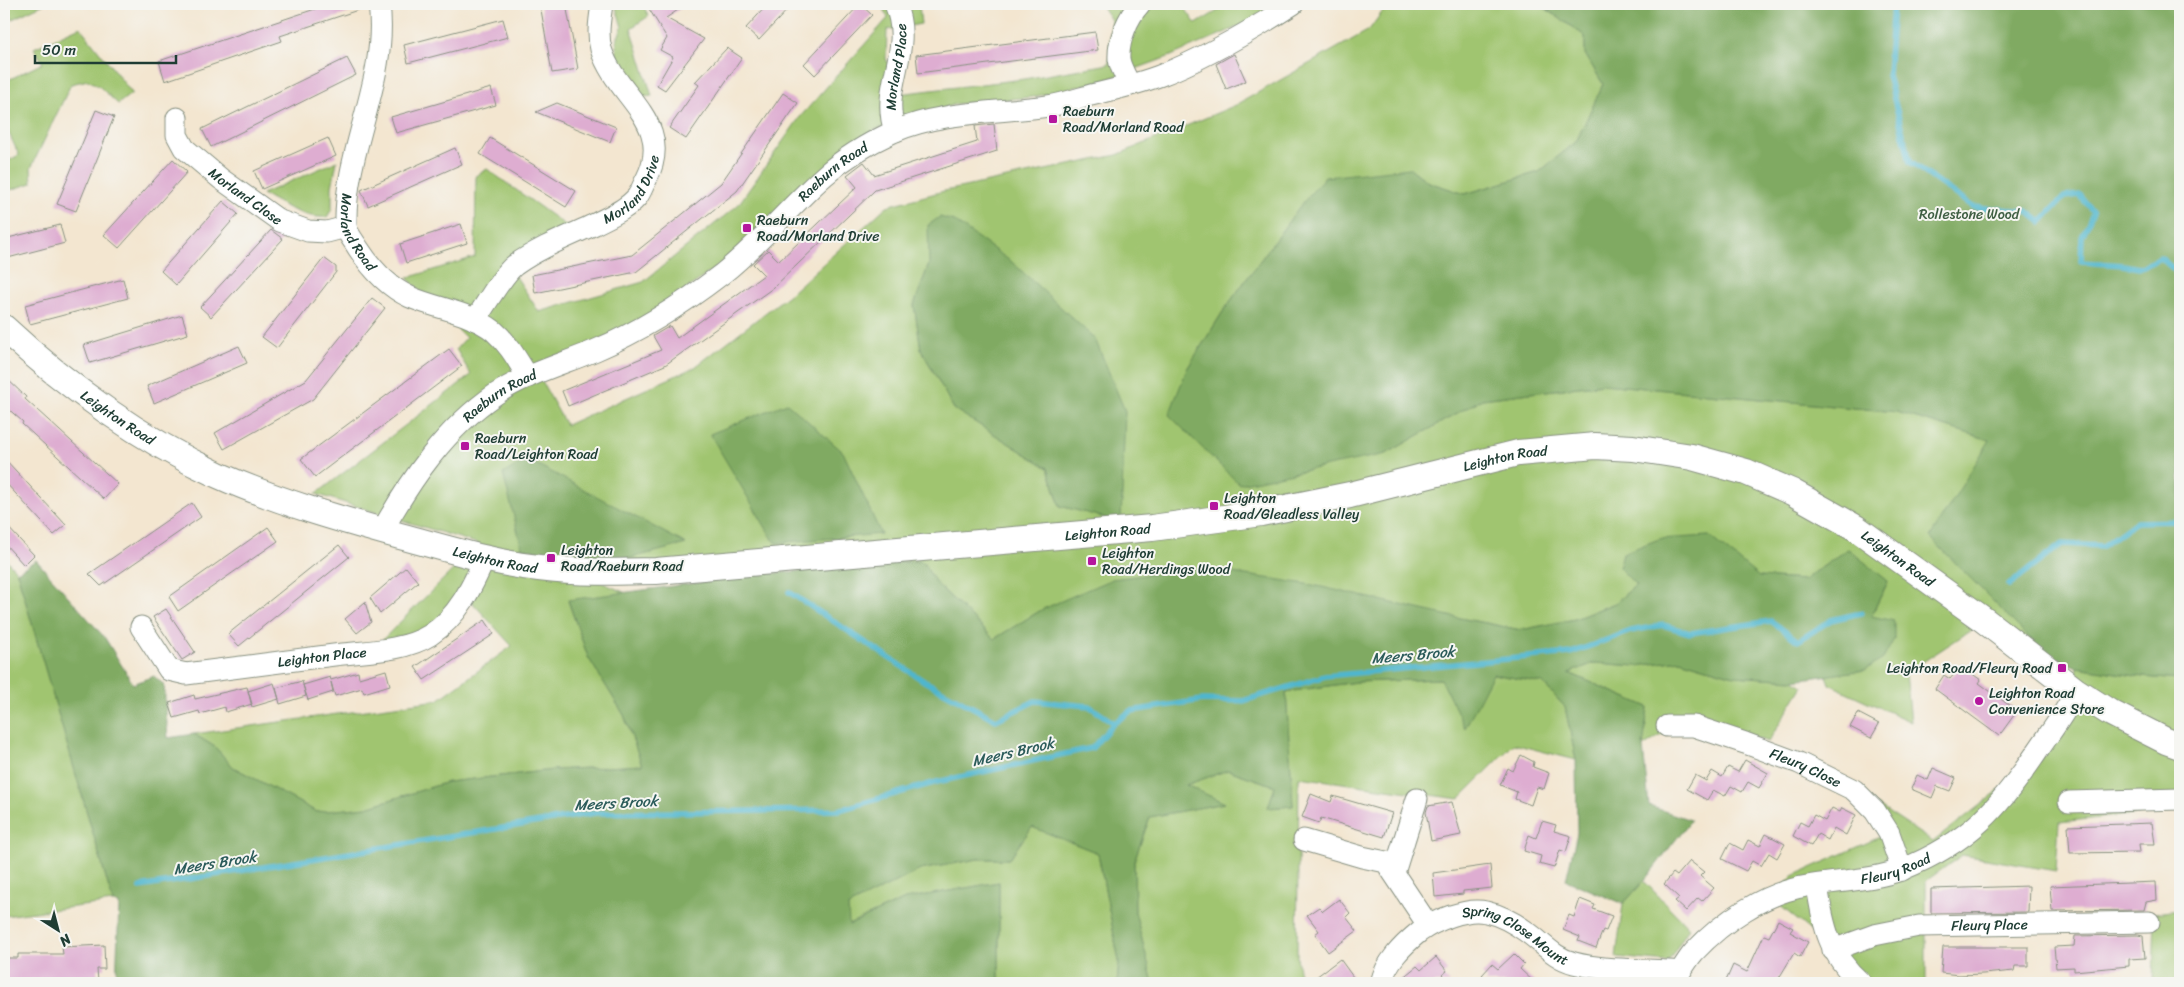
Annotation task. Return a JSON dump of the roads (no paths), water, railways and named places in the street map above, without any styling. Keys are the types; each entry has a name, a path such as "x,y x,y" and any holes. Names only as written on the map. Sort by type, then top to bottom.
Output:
{"street":[{"name":"Morland Road","path":"379,4 380,45 377,67 350,171 346,227 366,260 386,282 410,296 475,320 494,331 512,349 528,377"},
{"name":"Morland Drive","path":"475,320 513,267 534,252 625,208 638,196 649,175 655,155 654,137 646,117 614,75 601,49 598,27 602,4"},
{"name":"Morland Place","path":"895,131 890,118 891,92 900,58 902,34 896,4"},
{"path":"1130,85 1120,59 1120,52 1122,37 1128,22 1140,4"},
{"name":"Raeburn Road","path":"382,531 416,475 443,441 468,415 498,392 528,377 598,349 666,314 723,273 766,234 825,175 854,154 895,131 943,117 1051,106 1160,76 1211,52 1293,4"},
{"name":"Morland Close","path":"177,118 177,135 184,148 221,179 280,221 308,231 326,232 346,227"},
{"name":"Leighton Road","path":"4,328 73,387 175,453 218,475 299,506 382,531 484,558 538,568 590,572 656,571 1152,528 1261,513 1350,495 1518,454 1595,446 1633,448 1692,457 1746,472 1792,492 1856,528 1984,620 2076,691 2116,716 2180,746"},
{"name":"Leighton Place","path":"140,627 169,670 186,674 392,648 429,636 444,625 472,588 484,558"},
{"name":"Fleury Road","path":"1676,978 1694,952 1739,915 1786,891 1902,870 1958,840 1994,809 2018,780 2068,707 2076,691"},
{"name":"Fleury Close","path":"1667,726 1694,726 1745,743 1799,763 1854,790 1874,811 1889,833 1902,870"},
{"path":"1394,873 1417,799"},
{"path":"2068,802 2180,799"},
{"path":"1304,840 1362,858 1386,862 1428,925"},
{"path":"1817,885 1822,918 1834,950 1846,970 1862,983"},
{"name":"Spring Close Mount","path":"1382,983 1392,958 1408,941 1428,925 1458,914 1485,911 1528,932 1554,955 1573,963 1592,966 1652,969 1676,978"},
{"name":"Fleury Place","path":"1834,950 1874,935 1919,926 2150,922"}],"waterway":[{"path":"1893,4 1888,75 1910,162 1973,207 2027,211 2041,222 2064,197 2080,195 2093,212 2082,237 2081,262 2139,268 2161,258 2180,275"},
{"name":"Meers Brook","path":"2009,585 2062,544 2103,546 2136,522 2180,521"},
{"path":"789,592 924,681 996,720 1035,701 1089,706 1114,723"},
{"name":"Meers Brook","path":"140,887 595,813 839,810 937,782 1092,748 1114,723 1131,711 1203,700 1243,701 1325,676 1571,653 1631,631 1663,625 1690,633 1771,621 1798,641 1831,620 1861,613"}],"place":[{"name":"Raeburn Road/Morland Road","path":"1053,119"},
{"name":"Raeburn Road/Morland Drive","path":"747,228"},
{"name":"Raeburn Road/Leighton Road","path":"465,446"},
{"name":"Leighton Road/Gleadless Valley","path":"1214,506"},
{"name":"Leighton Road/Raeburn Road","path":"551,558"},
{"name":"Leighton Road/Herdings Wood","path":"1092,561"},
{"name":"Leighton Road/Fleury Road","path":"2062,668"},
{"name":"Leighton Road Convenience Store","path":"1979,701"}],"park label":[{"name":"Rollestone Wood","path":"1969,214"}]}
